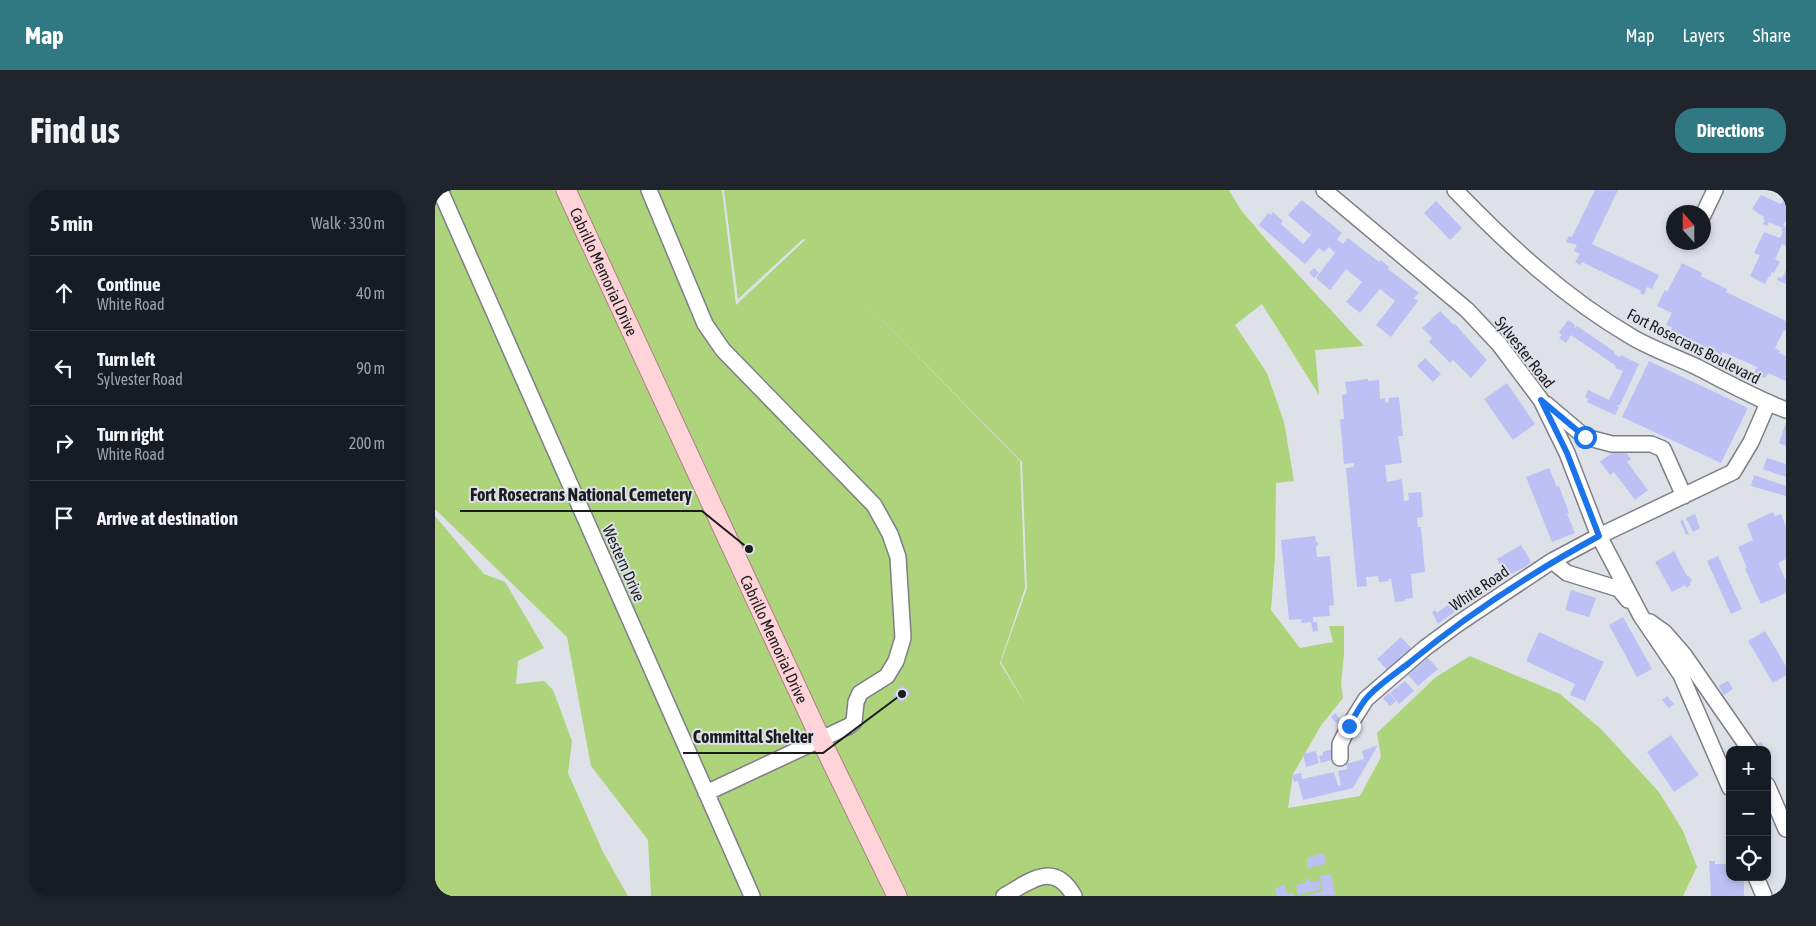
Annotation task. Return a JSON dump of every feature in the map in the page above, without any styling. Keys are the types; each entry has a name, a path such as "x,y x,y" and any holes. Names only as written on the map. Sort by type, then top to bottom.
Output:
{"main road":[{"name":"Cabrillo Memorial Drive","path":"566,190 821,740 897,896"}],"street":[{"name":"Western Drive","path":"440,190 752,896"},
{"path":"649,190 705,324 723,350 874,505 890,534 898,557 903,638 896,661 887,676 860,694 856,702 854,722 821,740 707,793"},
{"name":"Sylvester Road","path":"1324,190 1467,310 1499,344 1541,400 1567,453 1599,536 1641,616"},
{"name":"Fort Rosecrans Boulevard","path":"1455,190 1510,245 1586,308 1633,338 1786,410"},
{"path":"1708,205 1715,190"},
{"path":"1541,400 1585,437 1612,444 1651,444 1663,449 1684,496"},
{"name":"White Road","path":"1340,758 1340,744 1365,699 1425,648 1459,623 1514,585 1599,536 1733,472 1751,442 1768,403"},
{"name":"Sylvester Road","path":"1552,562 1567,573 1619,589 1641,616 1681,675 1726,779"},
{"path":"1641,616 1664,632 1684,655 1747,746"},
{"path":"1771,790 1781,801 1786,829"},
{"path":"1004,896 1037,878 1049,875 1059,878 1068,885 1073,896"},
{"path":"1758,881 1764,896"}],"green space":[{"path":"435,190 722,190 736,305 805,240 803,239 738,299 724,190 1229,190 1241,210 1268,242 1364,346 1315,350 1319,395 1262,304 1235,325 1267,373 1284,422 1294,481 1276,483 1275,557 1271,610 1300,648 1333,642 1329,626 1344,626 1341,684 1343,698 1322,724 1293,774 1288,808 1360,796 1381,757 1377,733 1436,677 1470,656 1560,694 1601,729 1659,792 1683,831 1697,867 1683,896 651,896 648,840 591,766 567,637 435,509","holes":["838,275 1022,462 1027,588 1001,662 1028,709 1000,663 1025,588 1020,461"]},
{"path":"435,516 484,574 505,582 544,648 518,661 516,684 544,681 553,690 572,741 568,773 603,852 628,896 435,896"}],"building":[{"path":"1595,190 1618,190 1592,244 1659,275 1652,289 1647,287 1644,295 1640,293 1641,291 1582,262 1580,265 1575,262 1580,254 1574,251 1577,245 1566,242 1569,236 1572,237"},
{"path":"1761,195 1781,204 1784,199 1786,200 1786,221 1783,225 1786,227 1786,246 1782,244 1775,259 1780,262 1765,284 1750,276 1760,255 1754,253 1764,232 1780,238 1783,231 1781,230 1782,228 1769,222 1767,226 1763,224 1764,217 1752,209"},
{"path":"1302,200 1342,233 1337,239 1343,244 1348,238 1379,262 1381,260 1389,267 1388,269 1419,293 1414,298 1418,301 1391,337 1376,325 1395,301 1380,289 1360,313 1346,302 1362,282 1346,269 1330,290 1316,278 1335,253 1329,247 1324,252 1319,248 1305,264 1259,225 1268,213 1271,215 1273,212 1283,221 1281,224 1303,244 1311,235 1288,215"},
{"path":"1436,201 1462,228 1450,240 1424,213"},
{"path":"1682,263 1702,273 1701,276 1727,289 1726,292 1786,321 1786,331 1784,330 1775,348 1780,351 1779,353 1786,356 1786,381 1768,373 1765,378 1754,373 1757,367 1723,352 1722,355 1671,330 1672,327 1666,325 1672,313 1657,306 1665,290 1667,292"},
{"path":"1314,268 1319,273 1314,278 1309,273"},
{"path":"1786,270 1786,284 1777,280 1778,277 1782,278"},
{"path":"1440,311 1455,324 1487,360 1471,378 1453,360 1450,363 1429,342 1432,338 1422,328"},
{"path":"1568,320 1575,325 1574,327 1576,328 1577,326 1615,352 1614,354 1620,357 1621,355 1629,359 1628,361 1631,360 1639,364 1620,405 1617,405 1619,407 1615,415 1587,402 1588,399 1585,397 1588,390 1609,400 1623,371 1615,368 1616,366 1571,335 1566,343 1559,338 1562,335 1559,332"},
{"path":"1425,358 1441,374 1433,382 1417,366"},
{"path":"1649,361 1748,408 1721,463 1622,417"},
{"path":"1368,379 1368,381 1379,380 1380,399 1385,398 1386,403 1389,402 1388,398 1399,397 1403,436 1398,436 1402,463 1385,465 1387,482 1402,479 1404,501 1409,500 1408,493 1421,492 1423,517 1417,518 1418,527 1421,527 1425,572 1411,574 1413,598 1405,599 1405,601 1395,602 1391,579 1379,582 1378,576 1366,577 1367,586 1357,587 1346,468 1354,467 1354,463 1344,464 1340,419 1344,419 1342,395 1347,394 1345,382"},
{"path":"1507,383 1535,424 1513,440 1484,399"},
{"path":"1786,422 1786,446 1779,443"},
{"path":"1621,446 1631,459 1627,462 1648,490 1635,500 1614,472 1610,475 1600,462"},
{"path":"1767,458 1786,464 1786,477 1763,469"},
{"path":"1549,468 1557,487 1559,486 1575,533 1552,542 1526,477"},
{"path":"1754,475 1786,486 1786,496 1751,486"},
{"path":"1773,512 1775,516 1781,514 1786,526 1786,559 1778,563 1786,581 1786,591 1784,594 1761,604 1745,569 1747,568 1738,547 1753,540 1747,524"},
{"path":"1695,514 1700,528 1693,532 1686,518"},
{"path":"1683,520 1689,534 1686,535 1680,521"},
{"path":"1315,536 1319,544 1316,546 1317,557 1330,556 1334,605 1329,606 1330,616 1313,617 1313,622 1317,622 1318,631 1313,632 1311,622 1302,623 1301,619 1289,620 1281,540"},
{"path":"1521,545 1531,562 1507,576 1497,559"},
{"path":"1674,551 1687,576 1692,581 1690,582 1691,585 1686,588 1685,585 1672,592 1655,562"},
{"path":"1718,556 1742,609 1731,614 1707,561"},
{"path":"1470,588 1476,596 1438,624 1432,612 1435,610 1437,613"},
{"path":"1571,590 1596,598 1589,617 1565,610"},
{"path":"1623,617 1652,669 1637,677 1609,625"},
{"path":"1765,631 1786,666 1786,675 1773,683 1748,641"},
{"path":"1539,632 1604,662 1585,701 1570,695 1575,684 1526,661"},
{"path":"1401,637 1413,650 1389,672 1377,659"},
{"path":"1428,658 1438,669 1418,686 1408,675"},
{"path":"1405,681 1414,691 1399,704 1390,693"},
{"path":"1728,681 1733,689 1724,695 1719,686"},
{"path":"902,685 911,692 901,703 893,695"},
{"path":"1389,693 1396,701 1390,706 1383,698"},
{"path":"1667,696 1674,704 1669,708 1662,700"},
{"path":"1335,713 1343,722 1339,726 1331,717"},
{"path":"1671,735 1699,775 1674,792 1647,752"},
{"path":"1761,742 1764,746 1755,746"},
{"path":"1378,745 1353,788 1303,800 1298,781 1294,782 1292,775 1301,773 1302,779 1334,772 1338,786 1341,785 1338,771 1347,769 1346,764 1364,759 1362,751"},
{"path":"1332,749 1334,759 1321,763 1319,756 1323,755 1323,752"},
{"path":"1316,751 1319,763 1306,767 1303,754"},
{"path":"1324,853 1326,864 1307,868 1307,858"},
{"path":"1709,861 1715,861 1715,864 1726,864 1726,881 1744,881 1744,896 1711,896"},
{"path":"1331,874 1335,895 1304,896 1323,891 1320,876"},
{"path":"1308,878 1309,882 1319,880 1321,889 1298,895 1296,885 1306,883 1305,879"},
{"path":"1285,885 1287,894 1293,893 1294,896 1277,896 1275,888"}],"place":[{"name":"Fort Rosecrans National Cemetery","path":"749,549"},
{"name":"Committal Shelter","path":"902,694"}],"route":[{"path":"1349,726 1365,699 1425,648 1514,585 1599,536 1567,453 1541,400 1585,437"}]}
